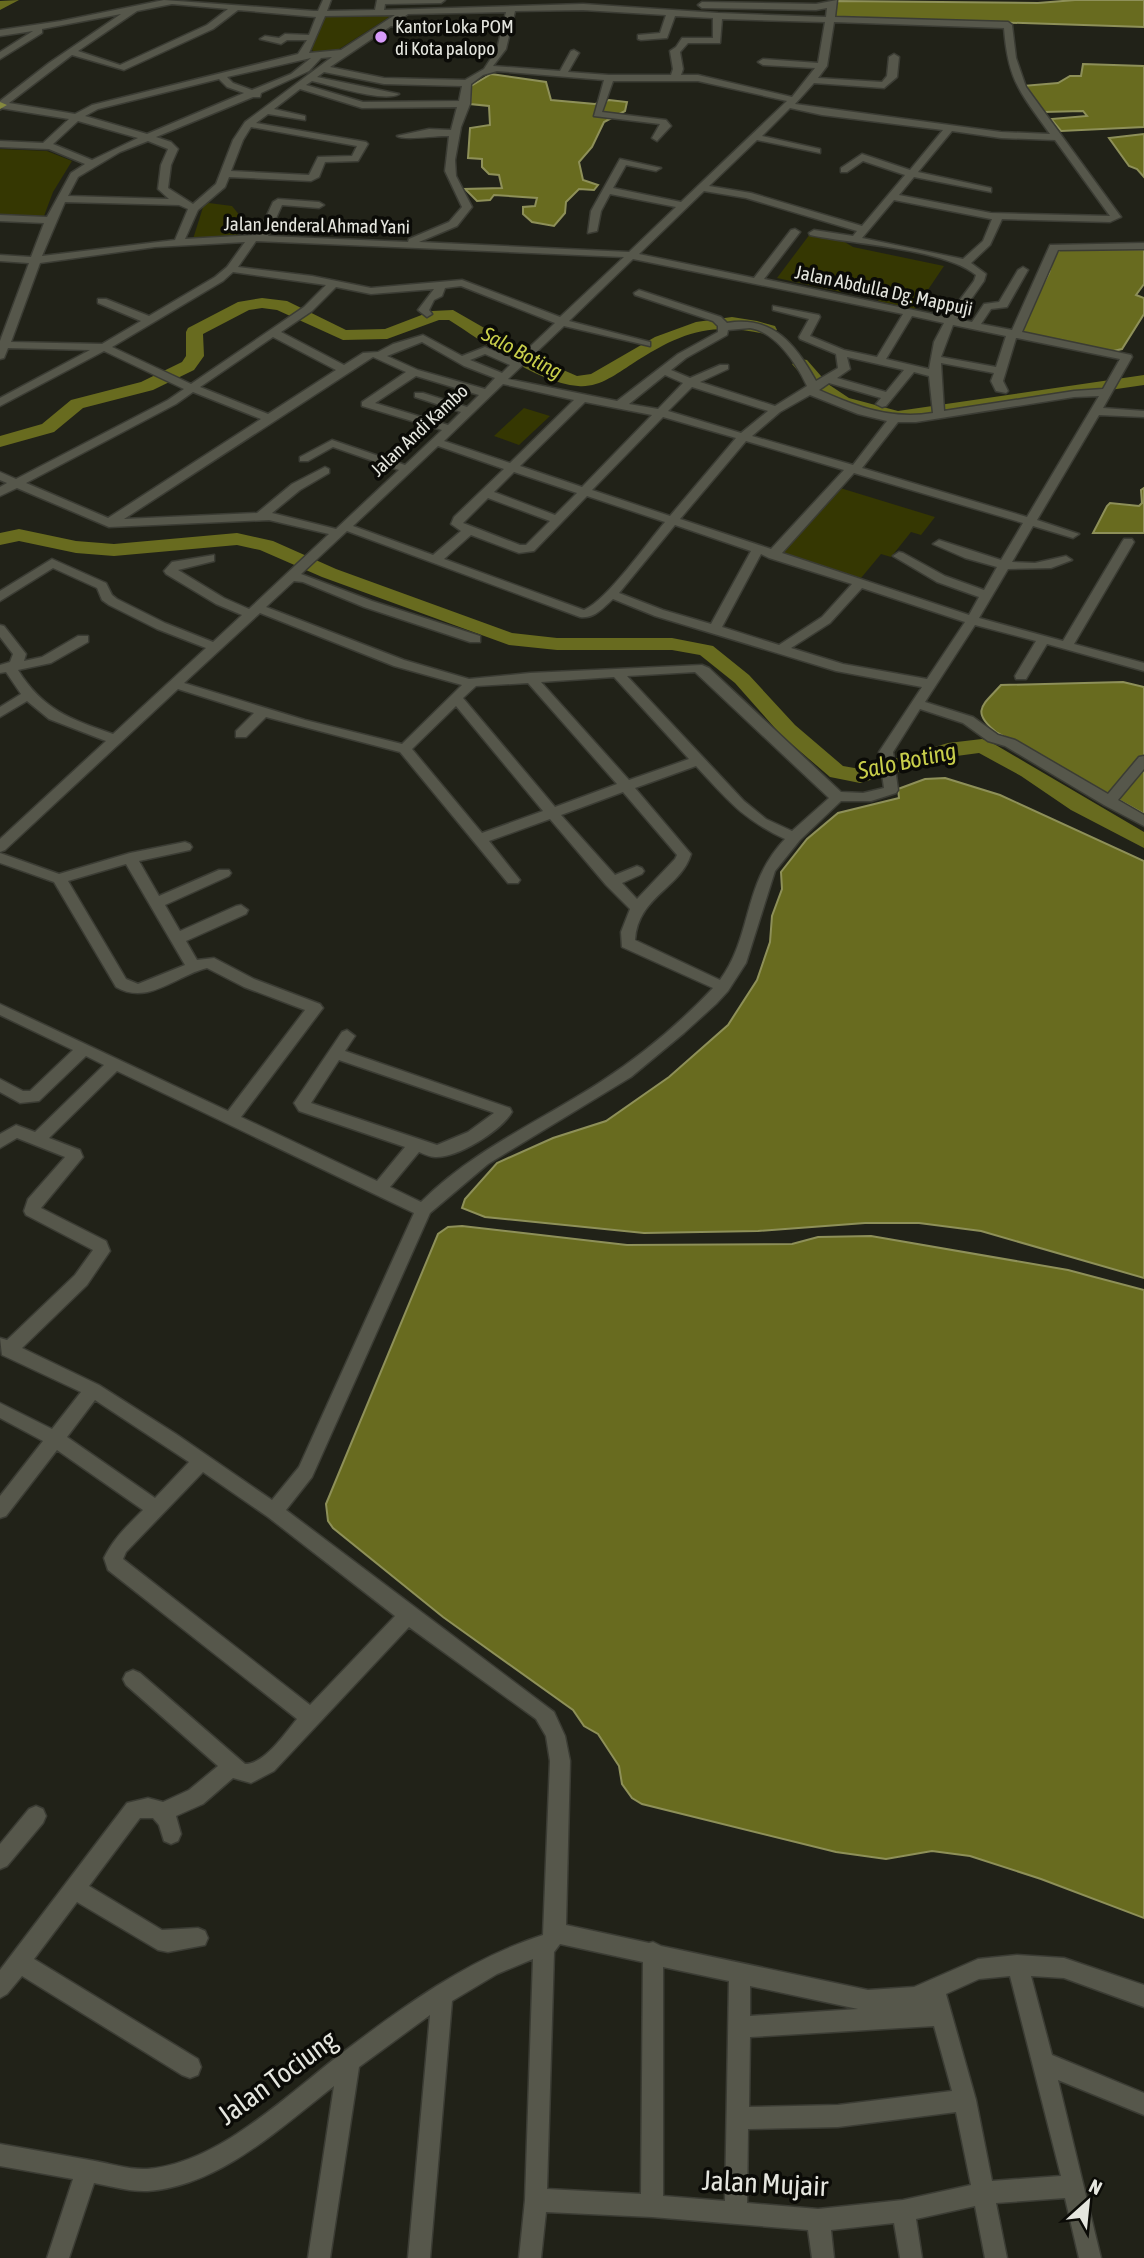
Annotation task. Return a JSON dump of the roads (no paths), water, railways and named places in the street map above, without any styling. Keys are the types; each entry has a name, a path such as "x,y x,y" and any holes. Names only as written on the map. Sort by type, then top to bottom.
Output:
{"street":[{"path":"0,105 146,0"},
{"path":"299,57 309,50 326,1 441,0"},
{"path":"638,10 643,0"},
{"path":"0,33 47,27 172,1 320,14 583,6 718,16 1008,25 1011,58 1021,87 1116,215 1115,218 998,216 955,211 892,197"},
{"path":"379,13 381,1"},
{"path":"697,14 703,2 816,7 832,2 818,73"},
{"path":"71,52 121,68 211,27 236,7"},
{"path":"489,69 488,66 497,58 512,9"},
{"path":"179,242 194,208 216,190 248,124 343,53 405,12"},
{"path":"641,37 664,36 672,12"},
{"path":"676,78 678,69 675,51 681,49 685,40 717,41 718,16"},
{"path":"391,23 476,30"},
{"path":"0,56 47,27"},
{"path":"299,57 265,39 281,41 285,37 313,38"},
{"path":"46,145 77,117 106,103 299,57 317,58 343,53"},
{"path":"562,75 574,54"},
{"path":"763,62 884,85 892,77 894,57"},
{"path":"317,58 328,66 384,81 467,83 489,69 609,78 708,80 821,112 1001,135 1057,137"},
{"path":"270,419 167,378 104,347 1,349 50,220 74,174 90,163 294,76 317,58"},
{"path":"818,73 871,76"},
{"name":"Jalan Andi Kambo","path":"0,847 66,788 114,739 252,610 294,575 450,429 560,321 703,188 818,73"},
{"path":"220,75 230,85 276,101"},
{"path":"310,78 364,91 394,94"},
{"path":"609,78 597,114 665,123 657,138"},
{"path":"407,244 453,224 467,206 449,171 455,133 465,104 467,83"},
{"path":"299,86 362,104 465,104"},
{"path":"0,105 77,117 149,137 173,147 162,184 163,189 179,202 194,208"},
{"path":"265,110 302,118"},
{"path":"225,174 311,178 316,175 321,159 355,159 363,144 248,124"},
{"path":"855,240 950,128"},
{"path":"402,136 429,132 455,133"},
{"path":"755,137 817,151"},
{"path":"0,144 46,145 90,163"},
{"path":"844,170 863,157 910,173 987,190"},
{"path":"592,231 596,211 623,161 656,168"},
{"path":"703,188 747,195 864,230"},
{"path":"607,190 684,206"},
{"path":"61,199 179,202"},
{"path":"0,403 104,347 213,283 231,269 257,238 278,202 318,205"},
{"path":"966,262 980,252 995,228 998,216"},
{"path":"0,219 50,220"},
{"path":"758,280 795,232"},
{"path":"814,233 966,262 979,270 979,281 947,321 932,373 939,411"},
{"name":"Jalan Jenderal Ahmad Yani","path":"0,258 35,260 179,242 257,238 633,254"},
{"path":"1002,391 997,381 1000,371 1054,247 1144,246"},
{"name":"Jalan Abdulla Dg. Mappuji","path":"633,254 1127,357 1105,392"},
{"path":"231,269 371,290 467,284 560,321 646,344"},
{"path":"974,327 988,306 1003,305 1023,270"},
{"path":"0,492 147,417 194,388 304,311 334,283"},
{"path":"426,314 423,310 430,298 438,294 440,284"},
{"path":"764,312 788,287"},
{"path":"274,1511 306,1472 347,1376 402,1262 415,1207 491,1153 617,1077 653,1050 723,987 743,956 762,882 778,854 838,797 881,794 891,790 884,756 972,620 1105,392 939,411 894,420 857,412 819,385 766,329 746,324 721,324 639,293"},
{"path":"831,297 804,337 841,352 932,373"},
{"path":"103,301 149,320"},
{"path":"777,308 815,317"},
{"path":"880,361 887,345 909,313"},
{"path":"620,405 682,356 723,333 721,324"},
{"path":"272,332 344,369"},
{"path":"608,344 618,336"},
{"path":"379,356 397,346 423,338 461,360 501,378 582,399 662,412 1073,534"},
{"path":"461,360 483,350 519,361"},
{"path":"0,476 109,523 261,516 342,530 436,559 584,614 594,610 611,594 743,437 776,410 845,368 841,352"},
{"path":"109,523 368,355 379,356 414,372 485,393"},
{"path":"936,359 1000,371"},
{"path":"582,399 458,520 457,524 510,546 527,549 689,383 724,368"},
{"path":"880,408 911,368"},
{"path":"665,371 689,383 776,410"},
{"path":"414,372 366,404 450,429"},
{"path":"819,385 887,396"},
{"path":"419,395 468,411"},
{"path":"1096,411 1144,414"},
{"path":"773,555 853,469 894,420"},
{"path":"436,442 972,620 1144,667"},
{"path":"304,459 322,446 332,443 405,469"},
{"path":"261,516 296,487 325,471"},
{"path":"486,493 556,519"},
{"path":"436,559 469,530"},
{"path":"1066,646 1128,542"},
{"path":"939,544 1003,564 1047,566 1066,560"},
{"path":"715,629 757,550"},
{"path":"899,556 942,579 986,595"},
{"path":"210,558 176,565 170,570 220,601 399,663 470,683 681,667 704,671 838,797"},
{"path":"0,597 52,563 99,584 106,597 120,606 215,647"},
{"path":"294,575 368,604 475,639"},
{"path":"781,649 826,620 859,583"},
{"path":"611,594 659,613 862,673 930,684"},
{"path":"0,629 20,654 16,664 5,669"},
{"path":"5,669 46,660 83,639"},
{"path":"1021,676 1043,640"},
{"path":"5,669 37,705 53,718 114,739"},
{"path":"616,672 749,814 793,838"},
{"path":"530,677 684,854 682,861 637,908 627,943 723,987"},
{"path":"405,749 470,683"},
{"path":"174,684 263,712 405,749 513,880"},
{"path":"0,713 29,694"},
{"path":"456,698 611,882 637,908"},
{"path":"917,704 968,720 993,737 1010,743 1144,821"},
{"path":"241,734 263,712"},
{"path":"1109,802 1144,760"},
{"path":"481,839 697,761"},
{"path":"0,858 59,878 130,858 185,847"},
{"path":"130,858 192,965"},
{"path":"611,882 637,871"},
{"path":"156,903 224,873"},
{"path":"59,878 126,987 139,989 187,972 192,965 209,962 249,983 314,1008 230,1120"},
{"path":"176,939 241,910"},
{"path":"0,1009 415,1207"},
{"path":"335,1053 505,1112 492,1124 452,1147 438,1151 303,1105 303,1097 346,1036"},
{"path":"0,1085 20,1097 34,1097 83,1049"},
{"path":"38,1139 114,1065"},
{"path":"0,1142 14,1131 72,1153 75,1157 34,1203 32,1211 100,1246 102,1251 81,1280 4,1348 93,1390 202,1461 274,1511 408,1615 543,1713 552,1723 560,1761 555,1906 530,2258"},
{"path":"379,1190 416,1144"},
{"path":"0,1510 93,1390"},
{"path":"0,1410 55,1439 155,1508"},
{"path":"202,1461 116,1552 113,1558 115,1564 311,1718"},
{"path":"133,1679 232,1766 246,1774 255,1773 408,1615"},
{"path":"164,1812 196,1797 232,1766"},
{"path":"0,1987 134,1810 150,1808 164,1812 171,1835"},
{"path":"0,1859 36,1816"},
{"path":"73,1888 158,1940 168,1942 198,1938"},
{"path":"551,1936 653,1952 868,2001 915,1997 978,1969 1017,1965 1064,1968 1144,1996"},
{"name":"Jalan Tociung","path":"0,2155 146,2180 176,2175 206,2162 247,2138 349,2061 442,1996 551,1936"},
{"path":"652,2206 653,1952"},
{"path":"19,1962 190,2067"},
{"path":"1017,1965 1063,2137 1090,2258"},
{"path":"736,2213 740,1972"},
{"path":"934,1987 965,2100 996,2258"},
{"path":"418,2258 442,1996"},
{"path":"739,2027 940,2015"},
{"path":"319,2258 349,2061"},
{"path":"1042,2062 1144,2104"},
{"path":"738,2118 838,2116 965,2100"},
{"path":"58,2258 87,2171"},
{"name":"Jalan Mujair","path":"536,2200 652,2206 818,2220 903,2211 984,2193 1072,2186"},
{"path":"903,2211 911,2258"},
{"path":"818,2220 823,2258"}],"waterway":[{"path":"0,6 12,0"},
{"name":"Salo Boting","path":"0,442 48,428 77,404 147,386 188,366 195,356 194,332 244,306 262,303 281,305 343,335 387,334 438,315 453,315 532,363 576,381 597,378 661,341 696,327 732,322 769,330"},
{"name":"Salo Boting","path":"801,364 822,388 843,402 854,407 898,416 1144,380"},
{"name":"Salo Boting","path":"0,539 19,535 76,547 114,550 237,539 266,545 329,573 509,639 557,644 672,644 706,650 742,679 788,730 837,772 860,776 948,750 982,746 1144,841"}],"place":[{"name":"Kantor Loka POM di Kota palopo","path":"381,37"}]}
